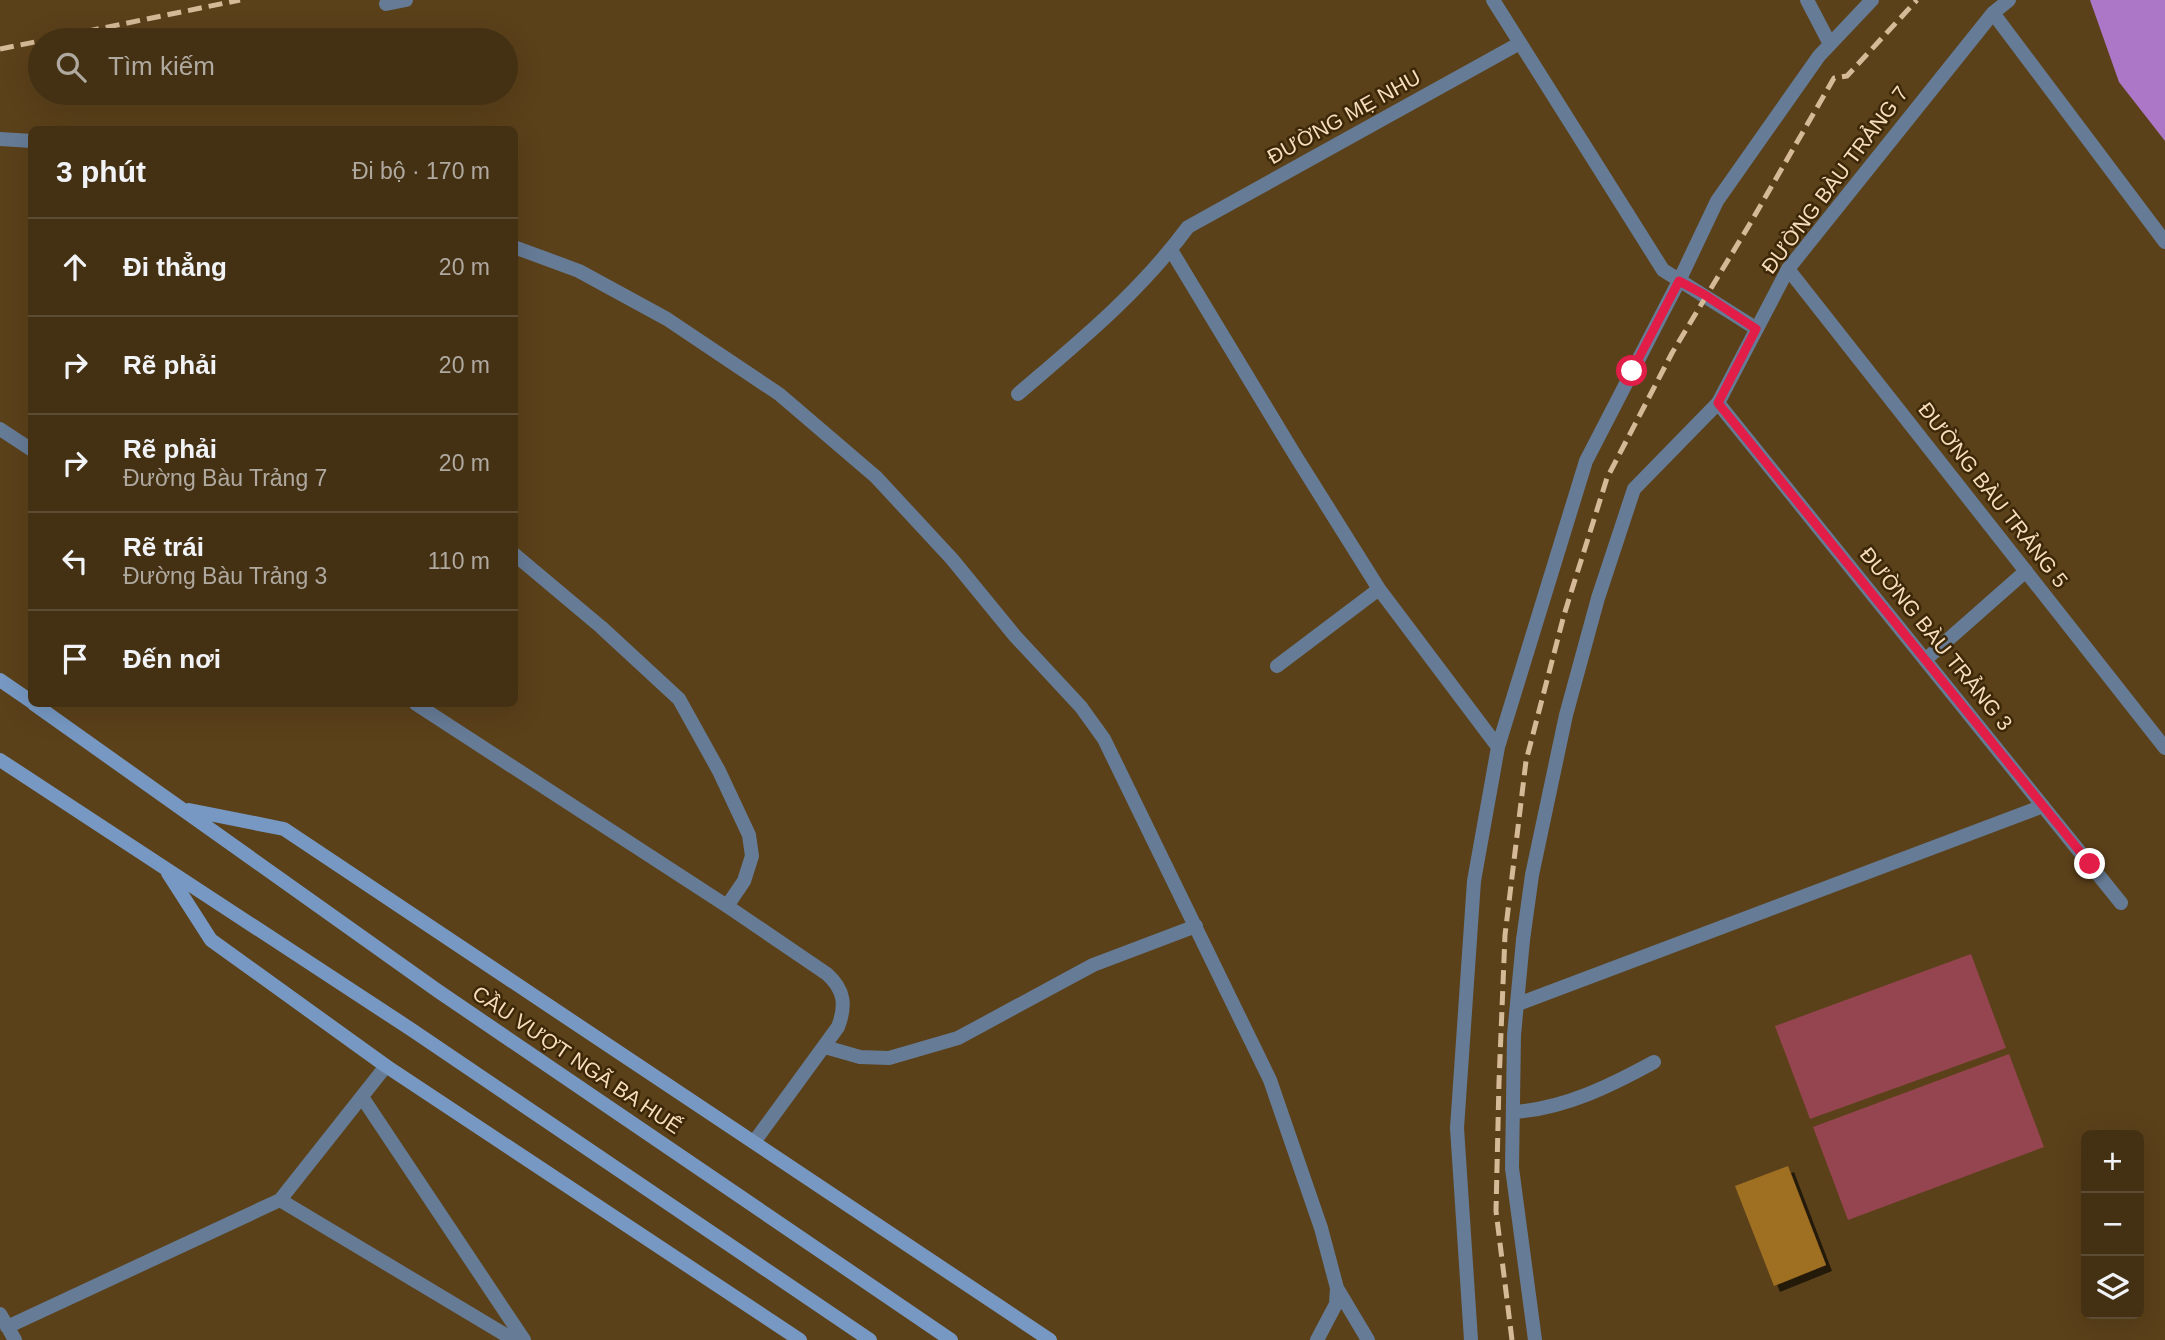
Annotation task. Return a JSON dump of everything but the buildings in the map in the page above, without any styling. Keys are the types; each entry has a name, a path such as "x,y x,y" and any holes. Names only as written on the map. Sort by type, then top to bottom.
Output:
{"main road":[{"name":"CẦU VƯỢT NGÃ BA HUẾ","path":"0,680 28,700"},
{"name":"CẦU VƯỢT NGÃ BA HUẾ","path":"39,707 438,991 951,1340"},
{"path":"0,760 412,1030 870,1340"},
{"path":"182,808 284,829 1049,1340"},
{"path":"166,869 211,940 386,1066 800,1340"}],"street":[{"path":"386,5 406,0"},
{"path":"1493,0 1663,270 1756,329"},
{"path":"1807,0 1830,44"},
{"path":"1471,1340 1457,1129 1474,881 1498,747 1586,461 1717,201 1819,56 1872,0"},
{"name":"ĐƯỜNG BÀU TRẢNG 7","path":"1535,1340 1512,1168 1514,1035 1523,940 1532,875 1566,715 1598,598 1634,489 1718,403 1788,269 1993,13 2009,0"},
{"path":"1993,13 2165,242"},
{"name":"ĐƯỜNG MẸ NHU","path":"1171,250 1188,227 1520,43"},
{"path":"0,139 28,141"},
{"path":"518,248 579,271 667,319 779,394 876,477 952,559 1015,636 1081,707 1104,739 1270,1080 1321,1228 1337,1288 1368,1340"},
{"path":"1018,394 1110,316 1171,250 1379,589 1498,747"},
{"name":"ĐƯỜNG BÀU TRẢNG 5","path":"1788,269 2165,748"},
{"name":"ĐƯỜNG BÀU TRẢNG 3","path":"1718,403 2121,903"},
{"path":"0,429 28,447"},
{"path":"518,557 601,627 679,699 719,771 749,835 752,856 744,881 727,906"},
{"path":"1925,660 2026,571"},
{"path":"1277,666 1379,589"},
{"path":"421,707 727,906 828,974 838,984 843,997 843,1013 838,1027 754,1143"},
{"path":"1518,1004 2043,806"},
{"path":"825,1047 860,1057 889,1058 958,1038 1093,965 1196,926"},
{"path":"1513,1112 1536,1111 1608,1087 1654,1062"},
{"path":"7,1327 280,1200 386,1066"},
{"path":"362,1097 524,1340"},
{"path":"280,1200 514,1340"},
{"path":"1317,1340 1336,1304 1337,1288"}],"shaded area":[{"path":"2090,0 2165,0 2165,141 2119,82"},
{"path":"1971,954 2006,1048 1810,1119 1775,1026"},
{"path":"2009,1054 2044,1147 1848,1220 1813,1127"}],"railway":[{"path":"103,28 240,0"},
{"path":"1512,1340 1496,1211 1505,935 1526,761 1564,615 1607,478 1672,353 1834,78 1847,76 1917,0"},
{"path":"0,49 28,43"}],"route":[{"path":"1632,371 1679,281 1756,329 1718,403 2090,864"}]}
